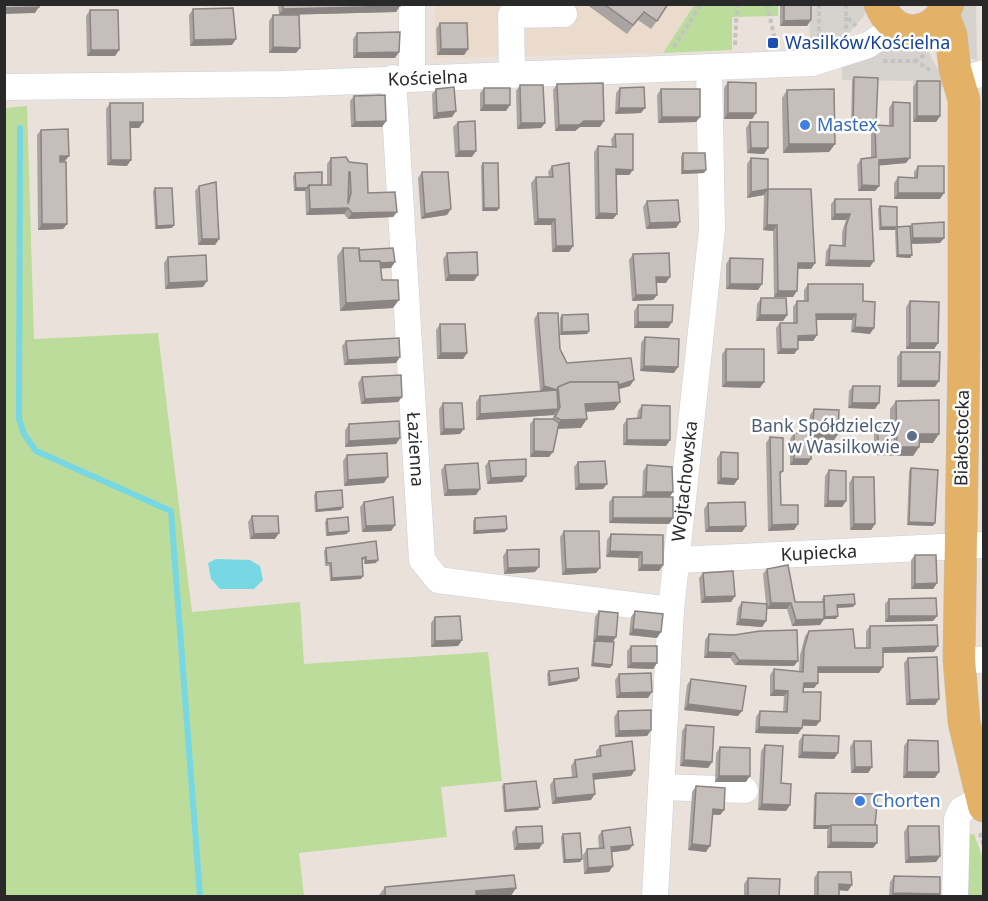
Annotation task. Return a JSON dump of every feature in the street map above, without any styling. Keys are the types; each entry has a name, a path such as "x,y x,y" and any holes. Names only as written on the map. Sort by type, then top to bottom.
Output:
{"main road":[{"name":"Białostocka","path":"913,15 966,74 964,171 972,546 971,659 964,722 982,803"}],"street":[{"name":"Łazienna","path":"412,4 403,78 422,560 438,580 671,610"},
{"path":"512,74 511,15 564,14"},
{"name":"Kościelna","path":"4,87 283,84 812,63 877,41 913,15"},
{"name":"Wojtachowska","path":"655,897 671,610 712,229 709,67"},
{"name":"Kupiecka","path":"677,560 972,546"},
{"path":"661,787 745,790"},
{"path":"955,897 957,819 960,810 982,803"}],"path":[{"path":"670,54 701,4"},
{"path":"735,52 737,4"},
{"path":"767,4 777,50"},
{"path":"819,4 819,48"}],"shaded area":[{"path":"435,5 694,5 663,53 434,58"},
{"path":"809,5 869,5 864,16 846,36 832,44 810,49"},
{"path":"956,5 976,5 977,60 969,58"},
{"path":"894,43 917,44 928,51 947,87 913,87 913,81 842,80 842,65"}],"green space":[{"path":"694,5 778,5 778,16 732,17 732,50 663,53"},
{"path":"27,106 34,339 158,333 192,612 300,602 304,664 488,652 502,781 441,787 447,837 299,853 304,896 5,896 4,108"},
{"path":"974,834 983,859 983,896 967,896 968,835"}],"water":[{"path":"216,559 250,560 260,566 263,580 254,589 220,589 211,579 208,563"}],"building":[{"path":"4,4 39,4 39,7 4,8"},
{"path":"283,4 400,4 400,6 283,9"},
{"path":"604,4 668,4 657,21 644,12 633,25"},
{"path":"784,4 811,4 811,20 784,21"},
{"path":"233,8 236,39 194,40 193,9"},
{"path":"90,10 118,10 119,50 91,50"},
{"path":"273,15 299,15 300,48 273,47"},
{"path":"440,23 467,23 468,49 441,49"},
{"path":"400,32 399,52 357,53 357,33"},
{"path":"854,77 878,78 876,125 873,129 853,128"},
{"path":"917,81 940,81 940,116 917,116"},
{"path":"728,82 756,83 756,113 728,113"},
{"path":"603,83 604,121 559,125 557,84"},
{"path":"520,85 543,85 545,123 521,123"},
{"path":"454,87 456,111 437,113 436,89"},
{"path":"644,87 645,108 619,108 620,88"},
{"path":"484,88 510,88 510,105 484,105"},
{"path":"661,89 700,89 700,117 662,117"},
{"name":"Mastex","path":"834,89 835,144 789,144 787,90"},
{"path":"385,95 386,121 355,122 354,96"},
{"path":"893,102 910,103 910,158 879,160 879,186 862,185 861,159 876,157 875,125 893,126"},
{"path":"110,103 143,103 143,122 130,122 131,160 111,160"},
{"path":"475,121 476,151 459,151 458,122"},
{"path":"750,122 768,122 768,148 751,148"},
{"path":"68,129 69,156 60,156 60,162 66,162 67,224 42,224 41,130"},
{"path":"615,134 633,134 633,170 616,169 617,214 599,213 598,146 616,147"},
{"path":"683,153 705,153 706,170 683,171"},
{"path":"346,157 349,162 367,164 368,193 395,192 397,212 352,213 348,208 310,209 309,185 331,185 331,158","holes":["349,172 351,193 348,204"]},
{"path":"751,158 768,159 768,189 751,192"},
{"path":"483,163 498,163 499,208 484,208"},
{"path":"569,163 573,246 556,246 555,219 538,219 536,177 553,177 552,166"},
{"path":"918,166 944,166 944,193 898,193 898,177 917,178"},
{"path":"322,172 322,185 296,188 295,173"},
{"path":"422,172 448,172 451,209 425,214"},
{"path":"216,182 219,239 202,239 199,186"},
{"path":"155,188 172,188 174,225 157,226"},
{"path":"768,189 811,189 815,263 798,263 797,291 778,291 777,225 767,225"},
{"path":"835,199 871,199 874,261 829,260 830,245 845,246 846,226 850,214 835,214"},
{"path":"678,200 680,222 650,223 647,201"},
{"path":"880,206 897,207 897,227 881,227"},
{"path":"944,222 944,238 913,238 912,224"},
{"path":"910,226 912,255 898,255 897,227"},
{"path":"343,248 359,248 360,261 380,261 382,280 398,280 399,300 346,303"},
{"path":"393,248 395,262 360,261 359,250"},
{"path":"477,252 478,275 449,275 447,253"},
{"path":"669,253 670,277 656,277 657,295 636,295 633,254"},
{"path":"206,255 207,281 169,283 168,257"},
{"path":"730,258 763,259 762,284 730,284"},
{"path":"808,284 863,284 863,301 875,302 874,328 855,327 856,314 816,314 817,335 798,336 798,349 781,349 780,323 797,323 797,301 808,301"},
{"path":"761,298 786,298 787,315 760,315"},
{"path":"910,301 939,302 938,343 910,343"},
{"path":"638,305 673,305 672,322 638,322"},
{"path":"538,313 558,313 560,349 567,363 631,358 634,380 618,385 618,382 570,382 558,387 557,390 544,386"},
{"path":"588,314 589,331 562,332 562,315"},
{"path":"440,324 465,324 467,353 441,353"},
{"path":"645,337 679,339 678,367 644,366"},
{"path":"399,338 400,357 348,360 346,341"},
{"path":"726,349 764,349 764,382 726,382"},
{"path":"901,352 940,352 939,381 901,381"},
{"path":"401,375 402,397 365,399 362,377"},
{"path":"570,382 618,382 620,402 585,404 587,419 561,420 555,417 560,407 558,387"},
{"path":"853,386 880,386 879,403 852,403"},
{"path":"557,390 558,409 480,414 480,396"},
{"name":"Bank Spółdzielczy w Wasilkowie","path":"939,400 939,434 920,434 919,447 897,447 896,401"},
{"path":"443,403 462,403 464,429 444,429"},
{"path":"642,405 670,406 670,440 627,440 627,419 641,418"},
{"path":"814,409 839,410 838,434 812,433"},
{"path":"534,419 553,419 559,423 553,452 534,451"},
{"path":"399,421 400,438 349,441 349,424"},
{"path":"878,424 894,424 895,450 878,449"},
{"path":"794,433 812,433 811,459 794,459"},
{"path":"770,437 783,438 783,471 780,472 781,505 798,505 798,524 772,525"},
{"path":"721,452 738,453 738,479 721,478"},
{"path":"387,453 388,477 348,480 347,455"},
{"path":"526,459 526,476 491,478 489,461"},
{"path":"605,461 607,484 579,484 578,462"},
{"path":"478,463 480,489 448,490 445,465"},
{"path":"647,465 672,467 673,492 646,492"},
{"path":"911,468 938,470 935,523 909,522"},
{"path":"829,470 846,471 846,501 828,501"},
{"path":"853,477 874,477 875,524 854,524"},
{"path":"342,490 343,507 317,510 316,492"},
{"path":"393,497 395,525 366,526 364,502"},
{"path":"613,497 673,497 673,518 613,518"},
{"path":"745,502 746,526 709,527 708,503"},
{"path":"252,516 278,516 279,533 254,534"},
{"path":"506,516 507,529 475,531 475,518"},
{"path":"348,517 349,531 328,533 327,519"},
{"path":"564,531 599,531 600,568 566,569"},
{"path":"611,534 663,535 663,565 642,565 642,552 610,551"},
{"path":"376,541 378,560 366,561 366,557 362,558 363,576 332,578 331,563 327,563 326,548"},
{"path":"539,549 539,567 508,568 507,550"},
{"path":"915,555 936,555 937,583 915,584"},
{"path":"788,565 795,602 824,602 824,619 796,620 791,603 771,603 767,569"},
{"path":"733,571 735,596 705,597 703,573"},
{"path":"854,594 855,604 837,605 838,616 825,617 824,596"},
{"path":"936,598 937,616 889,616 889,599"},
{"path":"742,602 767,604 766,621 740,619"},
{"path":"599,611 618,613 616,637 597,636"},
{"path":"635,611 663,614 661,632 633,629"},
{"path":"460,616 462,640 435,641 435,617"},
{"path":"937,625 938,646 883,648 883,667 818,667 818,683 804,683 803,692 821,692 820,721 803,720 802,728 759,727 760,711 787,712 788,691 774,690 774,669 803,672 804,649 809,631 853,629 855,648 870,648 870,626"},
{"path":"797,630 798,661 739,660 734,653 708,652 709,634 734,635 760,631"},
{"path":"595,641 614,642 612,665 593,663"},
{"path":"631,646 657,646 657,663 631,663"},
{"path":"937,657 939,699 910,700 908,658"},
{"path":"578,668 579,678 550,683 549,671"},
{"path":"651,673 652,692 620,693 619,674"},
{"path":"691,679 746,686 742,711 688,704"},
{"path":"651,710 651,730 619,731 618,711"},
{"path":"686,725 714,727 712,762 684,760"},
{"path":"803,735 839,736 838,753 802,752"},
{"path":"908,740 938,741 939,772 907,772"},
{"path":"632,741 635,770 593,774 595,794 556,798 554,779 577,777 575,760 601,756 600,746"},
{"path":"854,741 871,741 872,767 855,767"},
{"path":"765,745 783,746 781,783 791,784 790,805 762,804"},
{"path":"720,747 750,748 750,776 719,776"},
{"path":"536,781 540,807 506,810 504,784"},
{"path":"696,786 725,788 724,810 713,809 710,846 692,844"},
{"path":"816,793 878,794 875,825 815,826"},
{"path":"831,825 877,825 877,843 831,842"},
{"path":"542,826 543,843 518,844 516,827"},
{"path":"908,826 939,826 940,856 909,857"},
{"path":"630,827 633,845 611,847 613,866 588,868 587,849 604,848 602,831"},
{"path":"580,833 582,859 565,860 563,834"},
{"path":"818,872 851,872 852,885 839,884 839,897 818,897"},
{"path":"514,875 516,888 476,891 476,897 385,897 385,887"},
{"path":"894,876 940,877 940,894 893,893"},
{"path":"748,878 780,879 779,897 748,897"}],"waterway":[{"path":"20,128 19,419 24,434 36,451 171,511 200,896"}],"place":[{"name":"Wasilków/Kościelna","path":"773,43"},
{"name":"Mastex","path":"805,125"},
{"name":"Bank Spółdzielczy w Wasilkowie","path":"912,436"},
{"name":"Chorten","path":"860,801"}]}
